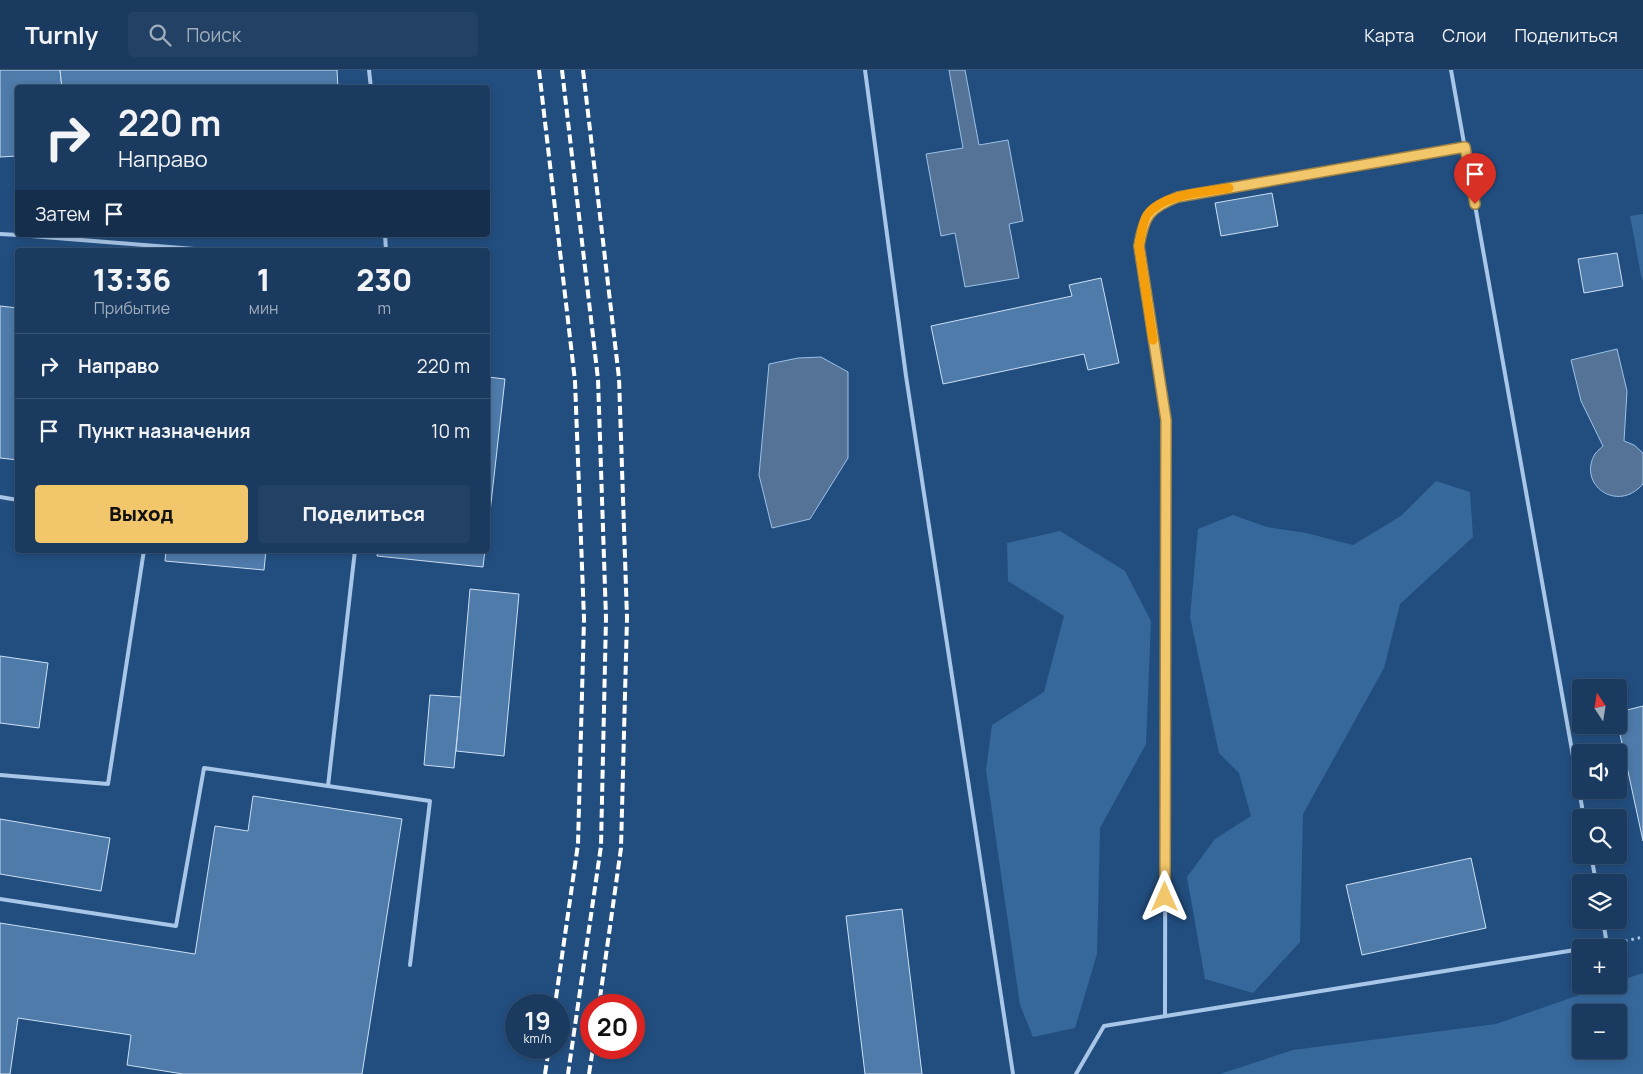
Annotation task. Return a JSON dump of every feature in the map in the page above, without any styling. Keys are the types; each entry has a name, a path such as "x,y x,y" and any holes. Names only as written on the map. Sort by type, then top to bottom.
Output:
{"lane":[{"path":"369,70 371,85"},
{"path":"865,70 906,376 1013,1074"},
{"path":"1451,70 1582,809"},
{"path":"1165,1016 1166,420 1139,246 1141,231 1148,215 1162,203 1178,197 1465,147"},
{"path":"0,234 15,235"},
{"path":"43,237 182,248"},
{"path":"0,497 15,500"},
{"path":"0,775 108,784 144,553"},
{"path":"328,786 355,553"},
{"path":"0,899 176,926 204,768 430,801 410,965"},
{"path":"1076,1074 1104,1026 1572,950"}],"shaded area":[{"path":"949,70 965,70 979,145 1008,140 1023,221 1009,224 1019,278 965,287 955,233 941,236 926,154 963,148"},
{"path":"1643,214 1643,281 1630,216"},
{"path":"1617,349 1627,391 1624,441 1634,445 1643,453 1643,484 1633,493 1612,496 1595,485 1591,476 1591,465 1595,454 1603,446 1581,401 1571,360"},
{"path":"821,357 848,372 848,458 810,519 772,528 759,475 769,364 798,358"},
{"path":"1436,481 1470,492 1473,537 1400,604 1384,668 1303,814 1300,942 1253,993 1205,979 1187,877 1215,839 1251,816 1239,773 1219,753 1190,617 1198,529 1233,515 1267,527 1306,533 1353,545 1401,516"},
{"path":"1060,531 1125,571 1151,621 1146,744 1100,828 1097,954 1075,1028 1033,1037 1020,1005 986,770 992,725 1044,692 1064,616 1008,581 1007,543"},
{"path":"1643,973 1643,1074 1220,1074 1293,1050 1496,1024 1582,994 1627,994 1627,978"}],"building":[{"path":"0,70 60,70 62,85 15,85 15,156 0,157"},
{"path":"60,70 337,70 338,85 62,85"},
{"path":"1272,193 1278,226 1221,236 1215,203"},
{"path":"1617,253 1623,286 1584,293 1578,259"},
{"path":"1101,278 1119,363 1088,370 1084,354 943,384 931,326 1072,296 1069,285"},
{"path":"0,306 15,308 15,460 0,458"},
{"path":"490,377 505,379 490,512"},
{"path":"166,553 266,553 264,570 165,561"},
{"path":"378,553 485,553 483,567 377,556"},
{"path":"470,589 519,594 504,756 456,751"},
{"path":"0,656 48,663 39,728 0,723"},
{"path":"430,695 461,697 454,768 424,765"},
{"path":"1643,706 1643,841 1627,767 1627,744 1622,744 1620,734 1628,734 1628,710"},
{"path":"253,796 402,819 362,1074 183,1074 127,1065 131,1035 18,1018 10,1074 0,1074 0,923 195,954 215,826 248,831"},
{"path":"0,819 110,838 101,891 0,874"},
{"path":"1471,858 1486,928 1362,955 1346,885"},
{"path":"902,909 922,1074 865,1074 846,916"}],"railway":[{"path":"539,70 575,381 584,619 578,844 557,994"},
{"path":"562,70 598,379 606,618 601,846 568,1074"},
{"path":"583,70 619,378 627,618 621,848 601,994"},
{"path":"545,1074 547,1059"},
{"path":"589,1074 591,1059"}],"slow traffic":[{"path":"1153,340 1139,246 1141,231 1148,215 1162,203 1178,197 1229,188"}],"route":[{"path":"1165,897 1166,420 1139,246 1141,231 1148,215 1162,203 1178,197 1465,147 1475,204"}]}
